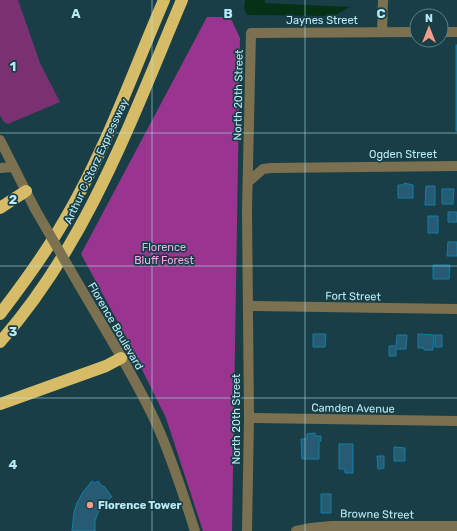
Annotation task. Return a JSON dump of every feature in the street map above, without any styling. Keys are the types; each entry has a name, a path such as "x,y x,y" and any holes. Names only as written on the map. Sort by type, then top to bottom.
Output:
{"highway":[{"name":"Arthur C Storz Expressway","path":"0,314 31,274 64,221 106,138 164,0"},
{"name":"Arthur C Storz Expressway","path":"0,342 33,300 74,238 116,156 182,0"},
{"path":"0,208 26,191"},
{"path":"0,404 106,366 121,358"}],"street":[{"path":"382,32 383,0"},
{"name":"Jaynes Street","path":"252,33 409,32"},
{"name":"North 20th Street","path":"247,531 247,210 252,33"},
{"name":"Florence Boulevard","path":"0,140 35,209 147,404 162,437 195,531"},
{"name":"Ogden Street","path":"248,182 263,169 271,168 455,164"},
{"path":"0,168 13,167"},
{"name":"Fort Street","path":"248,306 457,309"},
{"name":"Camden Avenue","path":"248,418 457,421"},
{"name":"Browne Street","path":"296,531 331,526 419,529 457,526"}],"shaded area":[{"path":"0,0 18,0 40,63 60,102 8,124 4,122 0,115"},
{"path":"245,0 265,0 265,3 350,7 333,16 247,15 244,8"}],"green space":[{"name":"Florence Bluff Forest","path":"207,17 230,17 240,38 232,531 203,531 166,418 126,337 81,254"}],"building":[{"path":"457,45 457,131 456,131"},
{"path":"404,183 413,185 413,198 398,198 398,185 404,185"},
{"path":"426,186 435,186 435,205 425,205"},
{"path":"442,189 454,189 453,204 442,204"},
{"path":"448,212 457,212 457,222 448,222"},
{"path":"428,216 438,216 438,233 428,233"},
{"path":"448,242 457,242 457,256 447,256"},
{"path":"433,265 450,265 449,279 433,279"},
{"path":"313,334 326,334 325,347 313,347"},
{"path":"418,334 434,335 433,350 418,348"},
{"path":"397,335 407,335 406,349 396,349 396,356 389,356 389,346 396,346"},
{"path":"435,335 442,335 442,347 435,347"},
{"path":"315,433 315,436 321,436 321,441 319,441 319,459 302,459 301,439 307,439 307,434"},
{"path":"339,444 353,444 353,473 345,473 345,469 339,469"},
{"path":"394,447 405,448 405,461 394,461"},
{"path":"377,456 384,456 384,468 378,469"},
{"name":"Florence Tower","path":"92,481 95,483 98,481 103,487 104,486 112,497 107,500 98,513 95,521 95,531 72,531 74,512 77,503 83,492"},
{"path":"321,494 331,494 331,513 321,513"}],"place":[{"name":"Florence Tower","path":"90,505"}]}
